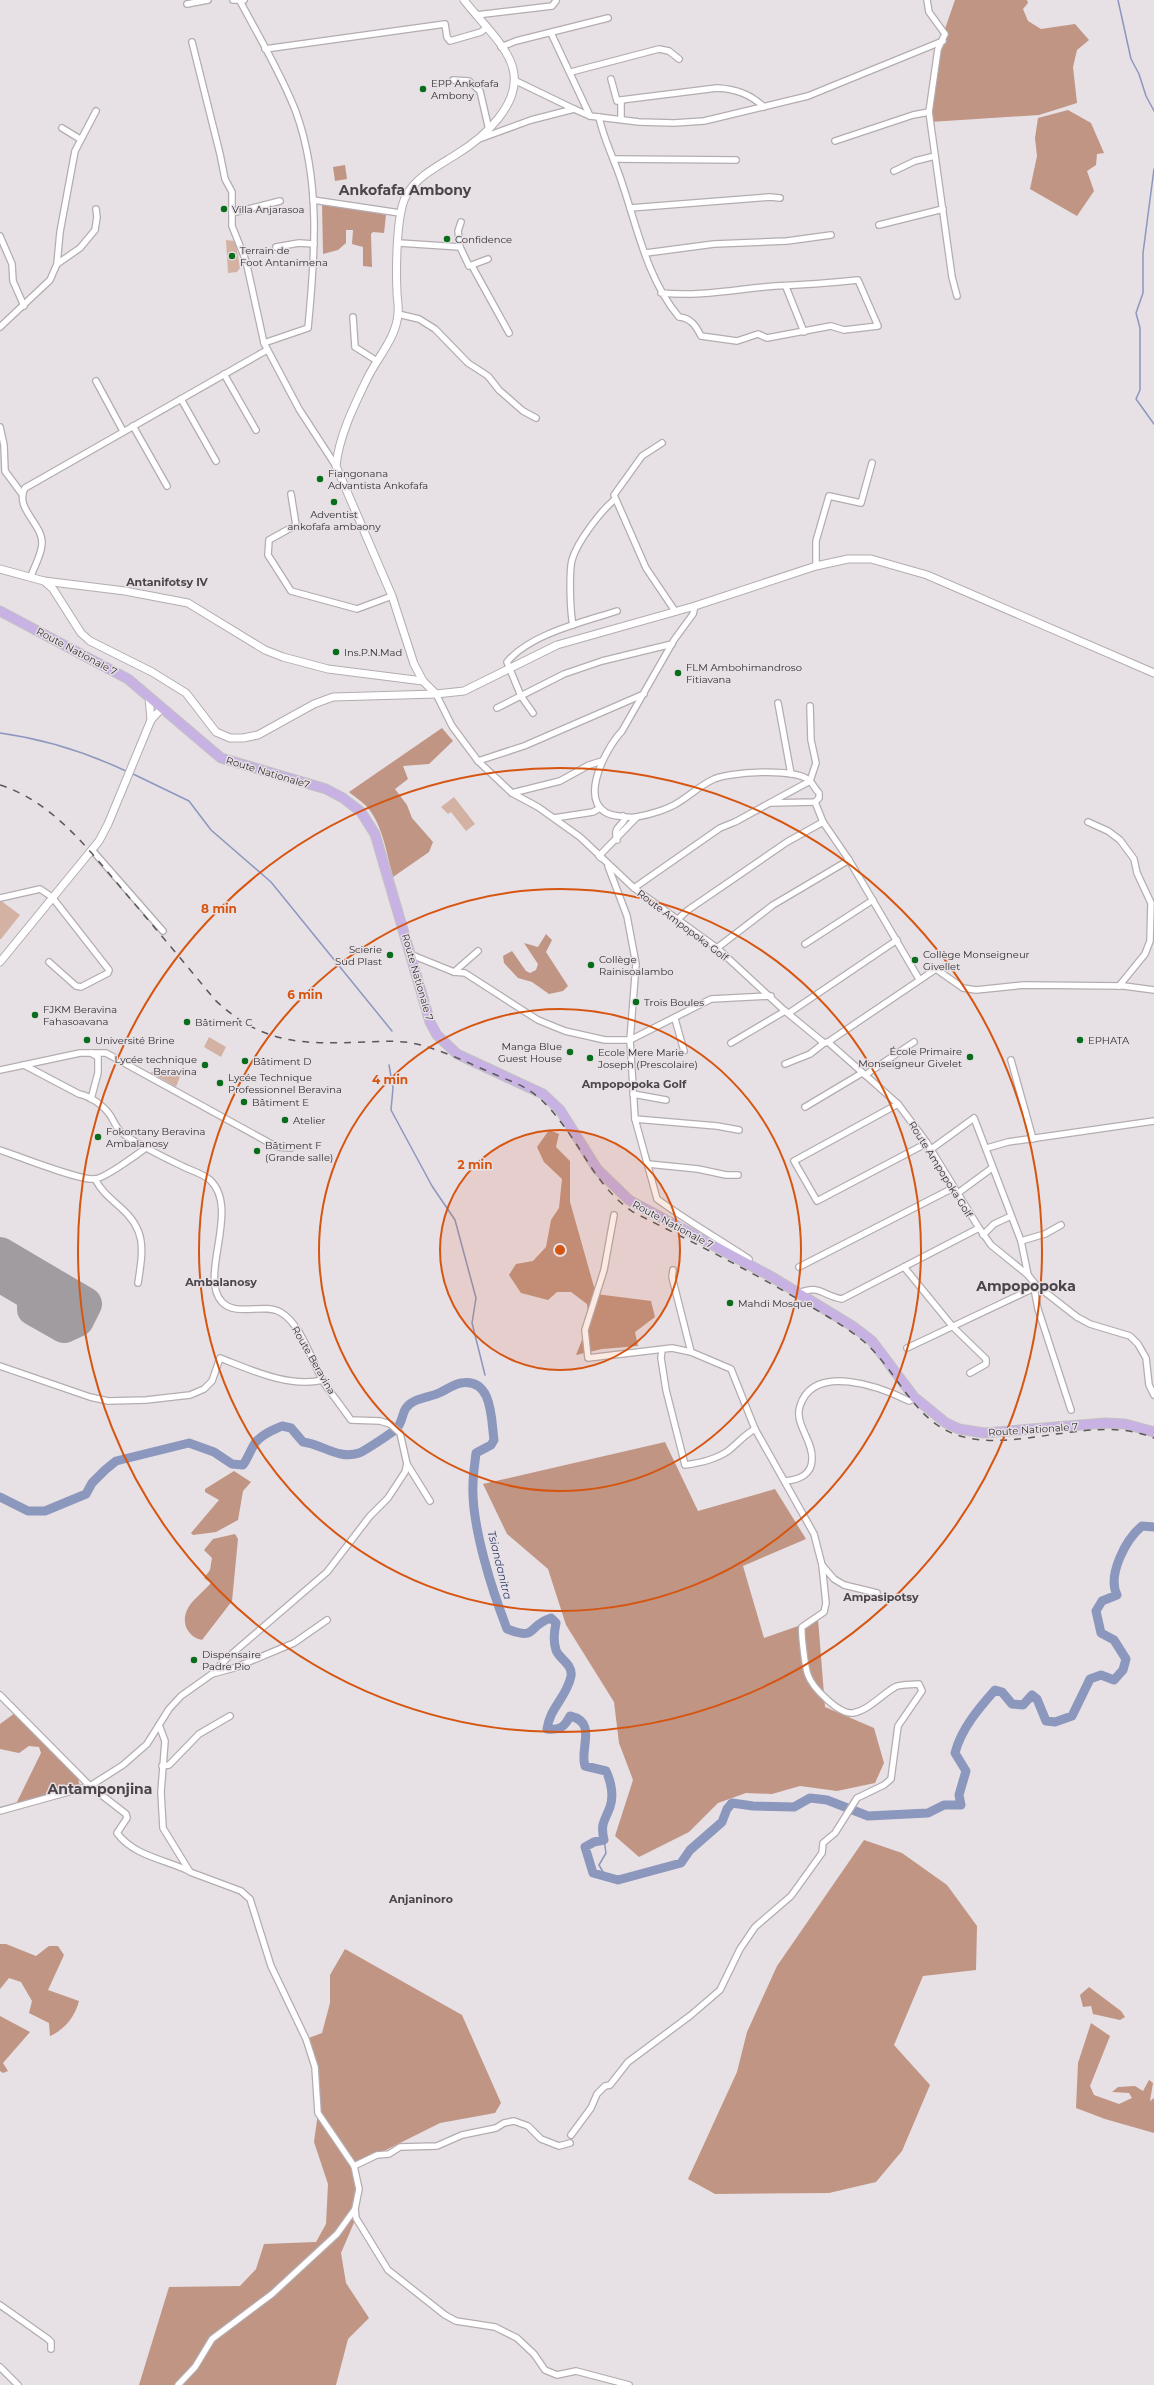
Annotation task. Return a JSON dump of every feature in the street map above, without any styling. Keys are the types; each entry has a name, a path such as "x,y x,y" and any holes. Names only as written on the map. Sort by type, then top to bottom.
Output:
{"main road":[{"name":"Route Nationale 7","path":"0,611 128,678 162,708"},
{"name":"Route Nationale7","path":"162,708 221,758 326,789 350,802 361,812"},
{"name":"Route Nationale 7","path":"361,812 375,834 412,955 430,1022 437,1035 447,1047 457,1054 543,1094 560,1110 597,1169 623,1196 799,1293 854,1327 872,1341 914,1397 946,1423 974,1432 1004,1433 1105,1423 1125,1424 1151,1431"}],"street":[{"path":"187,4 208,0"},
{"path":"233,0 242,0 265,49 282,80 303,136 310,168 313,200 314,244 308,328 264,343"},
{"path":"336,466 338,446 342,434 394,329 398,314 397,292 400,213 405,197 427,172 477,140 489,130 506,109 514,80 513,68 501,48 464,0"},
{"path":"927,0 930,12 945,34 938,49 929,112 952,277 957,296"},
{"path":"476,15 552,6 556,1"},
{"path":"501,48 516,41 608,18"},
{"path":"265,49 445,24 447,37 450,41 481,32 486,28"},
{"path":"551,33 571,72 590,116"},
{"path":"514,80 590,116 621,118 639,122 674,123 704,120 808,96 942,41"},
{"path":"192,42 220,154 224,179 232,192 232,226 246,261 264,343 302,414 336,466 392,596 414,664 423,681 436,694 452,726 478,761 512,793 554,818 580,836 599,856 617,840 636,818"},
{"path":"571,72 659,49 669,51 679,59"},
{"path":"453,80 469,81 480,91 489,130"},
{"path":"611,80 617,101 725,88 744,93 764,107"},
{"path":"621,100 621,118"},
{"path":"477,140 531,120 574,109"},
{"path":"0,328 50,280 57,264 60,232 75,151 96,111"},
{"path":"835,141 884,124 929,112"},
{"path":"599,117 637,232 661,293 679,317 688,318 697,327 701,336 737,340 758,334 767,338 831,326 844,330 878,326 858,280 726,293 661,293"},
{"path":"62,128 80,139"},
{"path":"894,171 915,162 935,156"},
{"path":"614,159 736,160"},
{"path":"630,208 770,197 780,198"},
{"path":"313,200 400,213"},
{"path":"232,213 280,201"},
{"path":"57,264 80,248 95,230 97,217 96,208"},
{"path":"878,225 943,209"},
{"path":"461,222 458,231 460,247 466,261 472,266 510,333"},
{"path":"646,253 714,244 787,241 831,235"},
{"path":"0,236 12,264 14,281 24,306"},
{"path":"276,247 299,243 314,244"},
{"path":"399,244 460,247"},
{"path":"472,266 488,258"},
{"path":"786,286 804,332"},
{"path":"398,314 419,319 435,328 468,363 488,376 499,390 524,411 536,418"},
{"path":"353,317 355,347 377,361"},
{"path":"22,494 25,488 32,482 267,350"},
{"path":"224,374 256,430"},
{"path":"96,381 123,431"},
{"path":"181,399 216,461"},
{"path":"133,426 167,486"},
{"path":"0,427 4,445 5,471 22,494 24,505 40,534 42,543 31,576"},
{"path":"662,443 642,456 619,486 614,495 614,500 621,509 646,568 675,611"},
{"path":"816,566 816,541 829,496 861,503 872,463"},
{"path":"291,494 296,525 269,540 268,555 291,591 357,610 392,596"},
{"path":"573,625 571,566 575,550 606,507 614,500"},
{"path":"44,581 53,589 81,633 90,641 152,672 186,693 216,732 230,738 244,738 258,735 314,704 333,697 436,694 464,691 557,645 695,606 816,566 848,559 871,558 927,575 1154,673"},
{"path":"0,569 31,576 44,581 125,591 188,603 265,650 283,657 328,669 423,681"},
{"path":"695,606 693,614 672,644 645,694 622,731 612,742 597,773 594,794 600,808 609,815 636,818 678,803 714,779 756,772 791,774 810,781 819,792 819,798 815,802 770,803"},
{"path":"533,713 521,696 507,662 513,655 528,644 573,625 617,611"},
{"path":"497,708 564,674 613,658 672,644"},
{"path":"478,761 524,746 645,694"},
{"path":"150,697 151,720"},
{"path":"778,703 791,774"},
{"path":"634,888 720,828 810,781 816,763 811,740 810,706"},
{"path":"0,962 52,896 92,850 108,824 151,720 162,708"},
{"path":"512,793 560,781 589,765 602,761"},
{"path":"815,802 823,822 873,900 920,979"},
{"path":"554,818 593,812 600,808"},
{"path":"617,840 615,833 617,826 625,819 623,816"},
{"path":"678,919 688,910 787,842 823,822"},
{"path":"1088,822 1108,831 1120,840 1134,859 1138,873 1151,903 1150,941 1144,954 1119,986"},
{"path":"92,850 163,931"},
{"name":"Route Ampopoka Golf","path":"599,856 634,888 717,948 787,1012 826,1042 898,1104 927,1143 983,1235 1028,1275 1035,1287 1078,1317 1090,1324 1130,1336 1138,1344 1146,1358 1149,1385 1154,1395"},
{"name":"Route Ampopoka Golf","path":"599,856 612,876 627,916 636,964 630,1040 635,1119 657,1200 723,1243 735,1248 749,1258 748,1265"},
{"path":"717,948 773,905 848,860"},
{"path":"0,898 40,889 52,896 109,970 108,974 81,987 76,986 49,962"},
{"path":"805,944 873,900"},
{"path":"731,1043 787,1012 897,940"},
{"path":"454,972 478,951"},
{"path":"412,955 454,972 465,973 538,1020 595,1039 630,1040 675,1019 700,1004 718,997 771,996"},
{"path":"785,1064 810,1054 936,969 963,988 976,990 1024,985 1119,986 1154,990"},
{"path":"675,1019 684,1051"},
{"path":"805,1107 864,1074 914,1042"},
{"path":"0,1070 80,1053 106,1053 276,1147 291,1148"},
{"path":"91,1053 98,1057 99,1065 91,1099"},
{"path":"1011,1060 1033,1139"},
{"name":"Route Beravina","path":"24,1065 91,1099 106,1111 121,1132 209,1179 218,1191 221,1208 221,1240 215,1272 215,1288 222,1302 231,1308 279,1311 291,1320 323,1380 351,1420 380,1421 390,1424 400,1433 407,1464"},
{"path":"633,1094 666,1100"},
{"path":"898,1104 794,1161 817,1201 927,1143"},
{"path":"930,1150 974,1118 987,1148 992,1168 1021,1241 1028,1275"},
{"path":"635,1119 717,1126 739,1130"},
{"path":"987,1148 1008,1142 1154,1121"},
{"path":"0,1150 80,1177 95,1179 127,1162 148,1147"},
{"path":"648,1164 698,1169 726,1175 738,1175"},
{"path":"958,1193 992,1168"},
{"path":"95,1179 102,1192 132,1217 138,1230 143,1249 138,1283"},
{"path":"799,1267 954,1188"},
{"path":"571,2135 591,2108 597,2094 604,2086 610,2085 628,2062 691,2015 720,1990 740,1949 755,1927 791,1896 822,1854 823,1843 835,1833 843,1817 857,1798 884,1785 890,1779 898,1726 922,1691 919,1684 896,1686 874,1703 852,1713 841,1711 832,1704 816,1687 808,1675 805,1653 800,1636 802,1627 824,1612 826,1603 822,1565 814,1534 755,1429 731,1369 691,1352 672,1348 662,1350 644,1350 588,1358 585,1330 604,1270 614,1215"},
{"path":"983,1235 994,1224 1010,1216"},
{"path":"1021,1241 1045,1234 1061,1225"},
{"path":"799,1293 809,1288 817,1289 842,1299 979,1228"},
{"path":"904,1267 953,1327 986,1359 986,1364 970,1373"},
{"path":"673,1270 672,1277 691,1352"},
{"path":"908,1348 1035,1287 1038,1309 1071,1410"},
{"path":"662,1350 661,1358 666,1390 685,1465 717,1457 730,1449 745,1434 755,1429"},
{"path":"0,1366 55,1386 108,1401 146,1400 190,1394 204,1388 212,1381 220,1358 281,1379 310,1383 323,1380"},
{"path":"785,1481 797,1480 807,1474 812,1459 808,1440 800,1424 800,1406 809,1391 819,1384 831,1382 862,1383 909,1402 914,1397"},
{"path":"407,1464 430,1501"},
{"path":"0,1811 90,1786 137,1754 147,1744 169,1709 181,1696 212,1674 227,1658 327,1572 370,1516 388,1498 405,1472 407,1464"},
{"path":"822,1565 834,1579 844,1585 877,1593"},
{"path":"212,1674 234,1668 294,1643 327,1620"},
{"path":"227,1658 234,1668"},
{"path":"0,1695 90,1786 126,1814 127,1818 117,1833 124,1843 143,1853 173,1863 190,1872 241,1891 250,1899 271,1966 306,2039 315,2067 318,2113 354,2166 360,2189 355,2209 356,2218 388,2270 445,2315 456,2321 495,2327 517,2338 534,2354 545,2370 557,2375 576,2372 629,2385"},
{"path":"162,1766 169,1765 199,1734 230,1716"},
{"path":"159,1725 165,1740 162,1766 163,1828 190,1872"},
{"path":"354,2166 377,2155 389,2154 400,2147 437,2146 462,2135 483,2132 496,2128 504,2123 514,2121 528,2126 541,2138 559,2146 570,2143"},
{"path":"178,2385 195,2367 212,2339 272,2294 337,2234 355,2209"},
{"path":"0,2305 48,2339 51,2342 52,2349"},
{"path":"0,2367 18,2385"}],"shaded area":[{"path":"955,0 1027,0 1028,3 1023,9 1028,21 1041,29 1075,24 1089,40 1077,50 1073,67 1077,103 1039,115 930,122 938,49"},
{"path":"1068,110 1091,123 1104,153 1097,154 1096,165 1087,171 1094,191 1077,216 1030,189 1037,156 1035,138 1038,118"},
{"path":"345,165 347,179 335,181 333,167"},
{"path":"322,203 386,215 384,233 373,232 371,234 372,267 363,266 363,247 352,244 353,230 346,230 346,243 338,250 323,254"},
{"name":"Terrain de Foot Antanimena","path":"226,240 234,241 236,244 240,268 237,272 228,273"},
{"path":"442,728 453,741 429,764 403,766 408,779 395,789 407,805 412,818 433,842 429,852 393,877 384,841 373,815 368,808 349,792"},
{"path":"454,797 475,824 466,831 451,812 448,814 441,807"},
{"path":"0,900 20,915 1,939 0,939"},
{"path":"546,934 552,940 546,952 568,986 563,991 549,994 532,982 518,978 504,963 503,956 512,951 526,971 530,973 536,970 538,964 524,943 538,947"},
{"path":"209,1037 226,1047 221,1057 204,1047"},
{"path":"150,1072 181,1074 176,1087"},
{"path":"549,1130 559,1134 556,1147 570,1161 570,1202 596,1294 651,1301 655,1317 635,1332 638,1346 602,1349 576,1355 589,1322 587,1304 571,1292 557,1292 548,1300 521,1293 509,1275 516,1264 533,1261 546,1247 551,1220 559,1208 562,1179 544,1162 537,1147"},
{"path":"665,1442 698,1511 775,1489 806,1539 743,1566 764,1638 818,1619 825,1707 874,1728 884,1763 875,1783 837,1791 800,1786 772,1794 746,1793 718,1803 689,1832 639,1857 615,1836 633,1780 619,1743 614,1702 566,1625 548,1569 507,1534 483,1484"},
{"path":"234,1471 251,1482 243,1491 238,1520 216,1532 193,1535 191,1533 219,1500 205,1492 205,1489"},
{"path":"235,1534 238,1539 232,1601 202,1640 193,1636 187,1629 185,1624 185,1615 189,1607 211,1583 204,1578 210,1570 212,1558 204,1550 213,1539"},
{"path":"15,1713 78,1778 80,1787 16,1804 41,1753 39,1747 29,1746 19,1753 0,1749 0,1724"},
{"path":"864,1840 902,1853 947,1885 977,1926 976,1970 923,1976 894,2045 930,2085 902,2151 876,2182 829,2193 715,2194 688,2179 737,2072 747,2032 777,1966"},
{"path":"0,1944 6,1944 36,1956 49,1946 58,1946 64,1955 48,1990 79,2001 72,2018 60,2030 50,2036 49,2023 29,2013 32,2001 21,1982 9,1978 0,1989"},
{"path":"345,1949 462,2015 501,2103 495,2113 440,2123 354,2166 359,2189 356,2218 341,2253 346,2283 369,2318 348,2339 336,2385 139,2385 169,2287 240,2286 256,2269 264,2244 316,2242 326,2224 328,2184 314,2142 318,2113 315,2067 306,2039 322,2033 330,2003 330,1975"},
{"path":"1089,1987 1121,2011 1125,2017 1120,2020 1093,2014 1091,2006 1083,2007 1080,1995"},
{"path":"0,2016 30,2032 3,2063 8,2071 3,2073 0,2071"},
{"path":"1091,2023 1110,2036 1090,2086 1094,2095 1119,2104 1132,2098 1129,2093 1112,2092 1118,2087 1135,2086 1143,2091 1149,2080 1153,2083 1150,2101 1154,2098 1154,2133 1105,2119 1076,2108 1078,2063"}],"waterway":[{"path":"1118,0 1131,59 1139,74 1146,96 1154,111"},
{"path":"1154,169 1143,253 1143,293 1136,313 1140,328 1140,390 1136,399 1154,424"},
{"path":"0,733 33,739 66,748 128,772"},
{"path":"131,773 189,801 211,830 271,882 392,1031"},
{"path":"389,1065 393,1088 391,1110 432,1186 455,1220 476,1298 472,1323 485,1375"},
{"name":"Tsiandanitra","path":"0,1497 28,1511 45,1511 86,1494 92,1483 116,1461 189,1443 214,1452 232,1464 243,1465 258,1440 282,1426 291,1428 303,1442 344,1455 352,1455 366,1449 397,1428 406,1408 413,1402 435,1395 461,1383 471,1383 479,1387 485,1393 491,1411 494,1440 491,1445 476,1453 473,1480 475,1518 489,1577 507,1629 528,1633 543,1621 551,1618 556,1623 554,1643 556,1650 570,1668 571,1676 566,1690 551,1714 547,1729 555,1729 564,1726 570,1716 578,1719 583,1724 585,1730 585,1766 606,1771 611,1784 612,1798 603,1826 604,1840 594,1842 585,1847 593,1873 618,1880 681,1863 690,1850 722,1822 727,1809 732,1803 753,1806 794,1807 810,1798 827,1800 868,1816 928,1813 944,1805 961,1805 959,1795 966,1771 955,1753 966,1727 995,1690 1002,1692 1012,1704 1023,1705 1032,1695 1037,1699 1046,1721 1055,1722 1072,1716 1090,1679 1101,1675 1114,1680 1123,1670 1126,1659 1114,1640 1101,1633 1096,1611 1102,1601 1117,1595 1114,1578 1116,1568 1124,1548 1130,1539 1142,1526 1154,1527"},
{"path":"604,1840 606,1853 599,1865 606,1877"}],"runway":[{"path":"0,1254 85,1304 77,1320 64,1326 34,1309 34,1295 0,1275"}],"railway":[{"path":"0,785 21,793 57,818 74,834 215,1000 233,1015 268,1034 304,1042 344,1043 388,1041 417,1044 451,1055 527,1089 541,1099 553,1112 601,1181 610,1192 633,1212 756,1275 821,1313 862,1340 885,1364 915,1404 926,1416 939,1426 954,1434 977,1439 1002,1440 1079,1431 1105,1430 1130,1431 1154,1438"}],"place":[{"name":"EPP Ankofafa Ambony","path":"423,89"},
{"name":"Villa Anjarasoa","path":"224,209"},
{"name":"Confidence","path":"447,239"},
{"name":"Terrain de Foot Antanimena","path":"232,256"},
{"name":"Fiangonana Advantista Ankofafa","path":"320,479"},
{"name":"Adventist ankofafa ambaony","path":"334,502"},
{"name":"Ins.P.N.Mad","path":"336,652"},
{"name":"FLM Ambohimandroso Fitiavana","path":"678,673"},
{"name":"Scierie Sud Plast","path":"390,955"},
{"name":"Collège Monseigneur Givellet","path":"915,960"},
{"name":"Collège Rainisoalambo","path":"591,965"},
{"name":"Trois Boules","path":"636,1002"},
{"name":"FJKM Beravina Fahasoavana","path":"35,1015"},
{"name":"Bâtiment C","path":"187,1022"},
{"name":"Université Brine","path":"87,1040"},
{"name":"EPHATA","path":"1080,1040"},
{"name":"Manga Blue Guest House","path":"570,1052"},
{"name":"École Primaire Monseigneur Givelet","path":"970,1057"},
{"name":"Ecole Mere Marie Joseph (Prescolaire)","path":"590,1058"},
{"name":"Bâtiment D","path":"245,1061"},
{"name":"Lycée technique Beravina","path":"205,1065"},
{"name":"Lycée Technique Professionnel Beravina","path":"220,1083"},
{"name":"Bâtiment E","path":"244,1102"},
{"name":"Atelier","path":"285,1120"},
{"name":"Fokontany Beravina Ambalanosy","path":"98,1137"},
{"name":"Bâtiment F (Grande salle)","path":"257,1151"},
{"name":"Mahdi Mosque","path":"730,1303"},
{"name":"Dispensaire Padre Pio","path":"194,1660"}],"district":[{"name":"Ankofafa Ambony","path":"405,190"},
{"name":"Antanifotsy IV","path":"167,582"},
{"name":"Ampopopoka Golf","path":"634,1084"},
{"name":"Ambalanosy","path":"221,1282"},
{"name":"Ampopopoka","path":"1026,1286"},
{"name":"Ampasipotsy","path":"881,1597"},
{"name":"Antamponjina","path":"100,1789"},
{"name":"Anjaninoro","path":"421,1899"}]}
